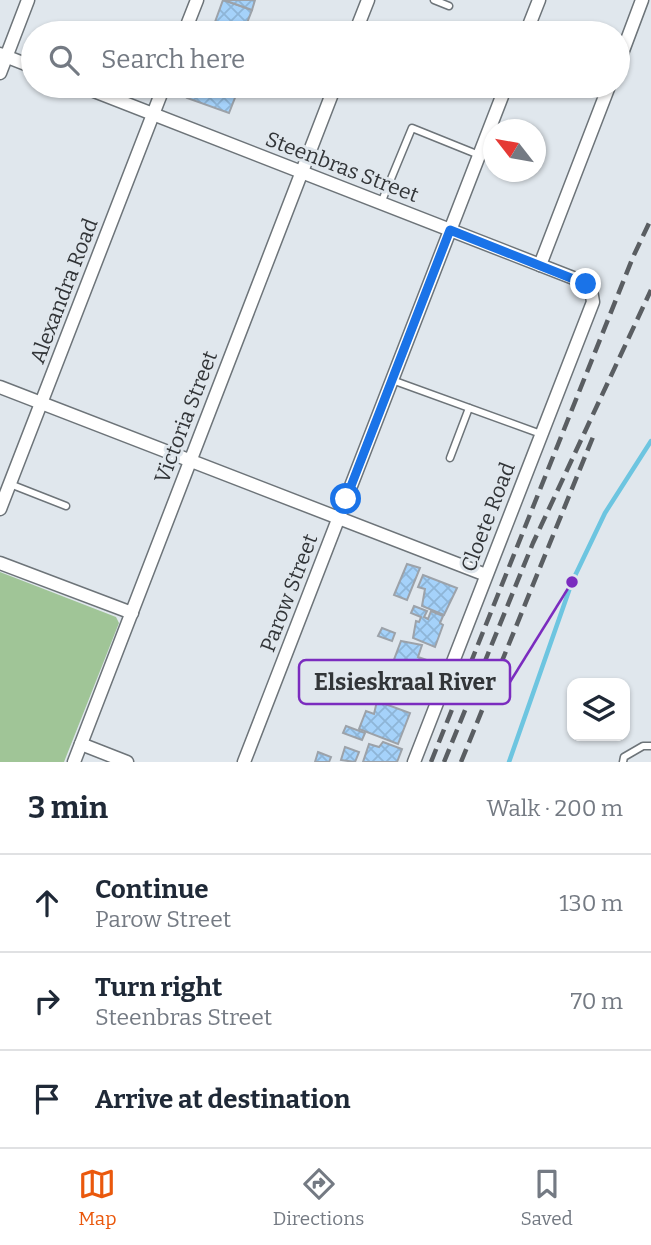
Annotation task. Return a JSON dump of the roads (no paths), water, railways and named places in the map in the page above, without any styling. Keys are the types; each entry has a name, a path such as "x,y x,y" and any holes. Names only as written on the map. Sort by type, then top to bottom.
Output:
{"street":[{"path":"0,73 3,55 28,0"},
{"path":"189,21 197,0"},
{"path":"360,21 368,0"},
{"path":"531,21 539,0"},
{"path":"630,32 642,0"},
{"path":"3,55 21,62"},
{"name":"Steenbras Street","path":"112,98 589,286"},
{"name":"Alexandra Road","path":"0,509 6,485 41,403 159,98"},
{"name":"Victoria Street","path":"74,762 330,98"},
{"name":"Parow Street","path":"244,762 501,98"},
{"path":"540,265 604,98"},
{"name":"Cloete Road","path":"414,762 593,302 589,286"},
{"path":"0,387 486,575"},
{"path":"0,563 132,613"},
{"path":"81,744 127,762"}],"lane":[{"path":"434,0 449,6"},
{"path":"381,203 412,128 479,155"},
{"path":"392,380 541,434"},
{"path":"450,458 468,408"},
{"path":"6,485 66,506"},
{"path":"623,762 624,757 643,746 651,746"}],"waterway":[{"path":"509,762 572,582 605,513 651,441"}],"railway":[{"path":"431,762 633,257 651,219"},
{"path":"444,762 533,543 651,290"},
{"path":"461,762 593,437"}],"place":[{"name":"Elsieskraal River","path":"572,582"}]}
